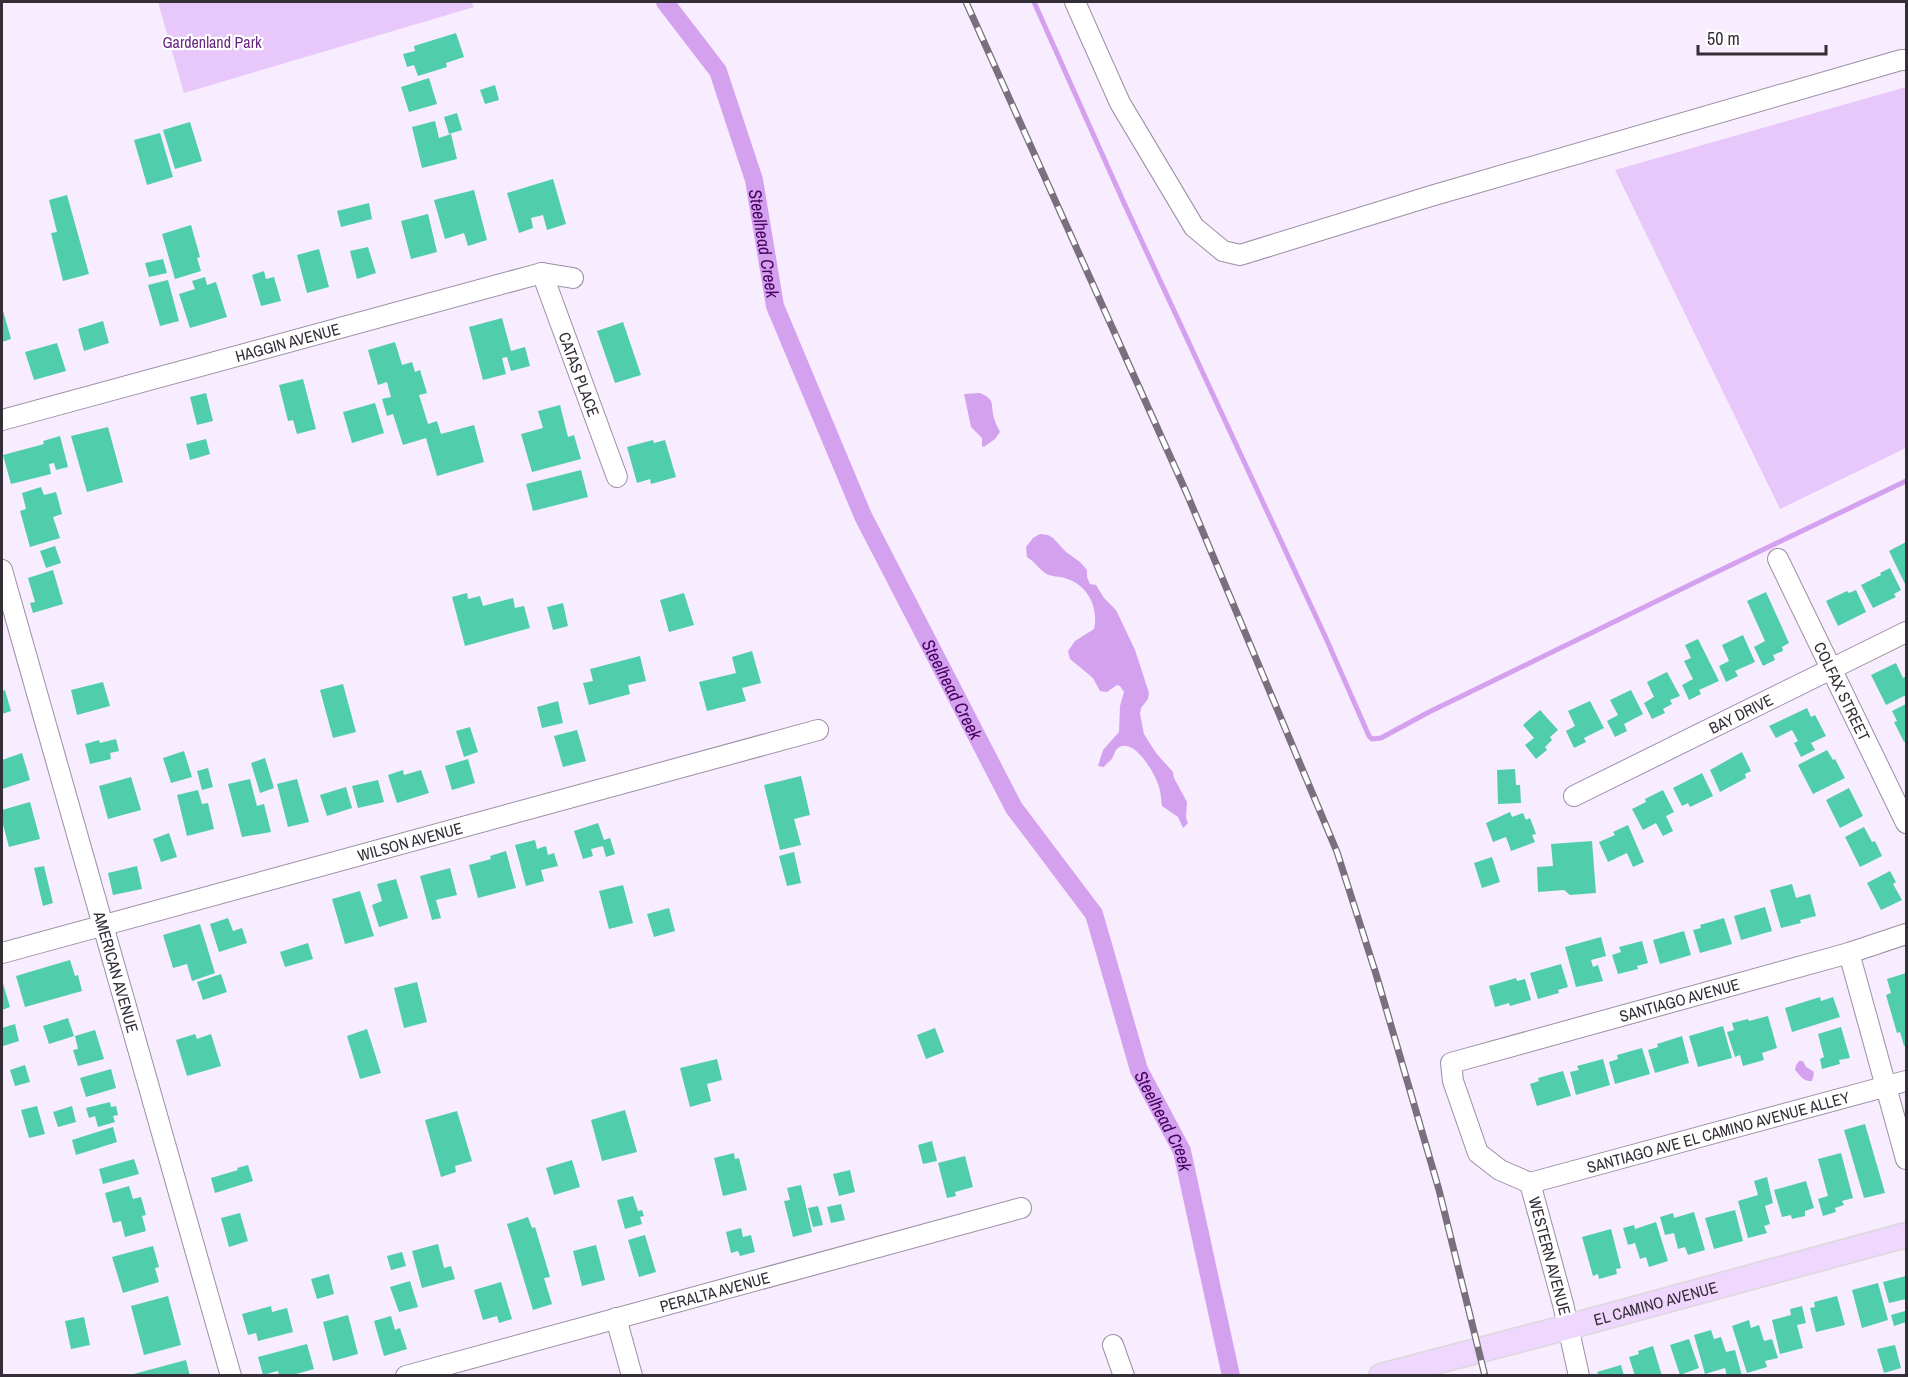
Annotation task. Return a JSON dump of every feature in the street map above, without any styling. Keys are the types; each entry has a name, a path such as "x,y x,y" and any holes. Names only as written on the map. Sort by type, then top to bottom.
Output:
{"main road":[{"name":"EL CAMINO AVENUE","path":"1392,1372 1568,1327 1906,1235"}],"street":[{"path":"1075,2 1120,103 1194,228 1223,251 1240,255 1522,169 1906,60"},
{"name":"HAGGIN AVENUE","path":"2,420 542,273 573,278"},
{"name":"CATAS PLACE","path":"542,273 617,477"},
{"name":"COLFAX STREET","path":"1778,559 1906,823"},
{"name":"AMERICAN AVENUE","path":"2,570 231,1376"},
{"name":"BAY DRIVE","path":"1574,796 1906,632"},
{"name":"WILSON AVENUE","path":"2,953 818,730"},
{"name":"SANTIAGO AVENUE","path":"1451,1063 1906,934"},
{"path":"1849,952 1906,1159"},
{"name":"WESTERN AVENUE","path":"1451,1063 1453,1081 1478,1153 1500,1170 1530,1183 1579,1376"},
{"name":"SANTIAGO AVE EL CAMINO AVENUE ALLEY","path":"1530,1183 1906,1081"},
{"name":"PERALTA AVENUE","path":"406,1376 1021,1208"},
{"path":"616,1318 632,1376"},
{"path":"1113,1345 1124,1376"}],"green space":[{"name":"Gardenland Park","path":"158,2 471,2 474,7 184,93"},
{"path":"1906,87 1906,448 1780,509 1615,170"}],"shaded area":[{"path":"980,393 992,403 994,420 1000,432 984,447 982,438 971,427 964,394"},
{"path":"1040,534 1053,538 1066,552 1080,562 1087,570 1090,584 1096,585 1104,598 1116,610 1135,650 1149,693 1140,714 1144,734 1156,753 1173,772 1187,802 1188,823 1183,828 1178,817 1162,806 1157,781 1143,758 1131,747 1118,748 1104,767 1098,766 1103,750 1119,732 1120,706 1124,692 1117,685 1107,692 1100,691 1093,678 1070,659 1068,651 1075,641 1094,629 1095,614 1090,599 1081,587 1065,578 1047,574 1027,557 1026,547 1033,538"},
{"path":"1799,1061 1803,1061 1806,1067 1813,1071 1812,1081 1804,1079 1795,1070"}],"building":[{"path":"456,33 464,57 446,63 447,67 418,76 414,65 407,67 403,54 415,51 414,46"},
{"path":"429,78 437,104 409,112 401,87"},
{"path":"495,85 499,100 485,104 480,90"},
{"path":"457,113 462,130 449,134 444,117"},
{"path":"435,121 439,138 451,134 457,159 422,168 412,127"},
{"path":"190,122 202,161 175,169 163,130"},
{"path":"160,133 173,177 147,185 134,140"},
{"path":"553,179 566,224 547,230 543,215 531,218 533,228 519,233 507,193"},
{"path":"474,190 487,240 468,246 464,233 445,239 434,200"},
{"path":"67,195 89,274 63,281 51,233 57,232 49,200"},
{"path":"369,203 372,219 341,227 337,211"},
{"path":"428,214 437,252 411,259 401,221"},
{"path":"191,225 200,257 197,258 201,271 175,279 162,234"},
{"path":"368,247 376,273 357,279 350,251"},
{"path":"319,249 329,287 307,293 297,255"},
{"path":"163,259 167,273 149,277 145,263"},
{"path":"264,271 266,279 274,277 281,301 261,306 252,275"},
{"path":"205,277 207,285 216,282 227,317 190,328 179,294 195,289 192,281"},
{"path":"168,280 179,321 160,326 148,285"},
{"path":"2,307 11,339 2,342"},
{"path":"502,318 511,351 525,347 530,366 511,371 507,357 502,358 506,374 483,380 469,327"},
{"path":"103,321 109,343 84,351 78,329"},
{"path":"623,322 641,375 615,383 597,331"},
{"path":"395,342 402,365 412,362 415,372 420,370 427,393 419,395 428,424 437,421 441,434 474,425 484,462 437,476 426,438 403,445 393,414 387,416 382,399 391,397 387,382 378,385 368,350"},
{"path":"57,343 66,371 34,380 25,352"},
{"path":"303,379 316,429 297,434 293,420 288,421 279,385"},
{"path":"206,393 213,421 197,425 190,397"},
{"path":"375,403 384,433 352,443 343,412"},
{"path":"560,405 568,437 574,435 581,459 532,472 521,434 543,428 538,411"},
{"path":"108,427 123,482 87,492 71,436"},
{"path":"60,436 68,467 56,470 54,463 49,464 51,474 11,484 3,455 44,444 43,441"},
{"path":"206,439 210,454 190,460 186,444"},
{"path":"653,440 654,443 665,440 676,477 651,484 650,479 637,483 627,447"},
{"path":"581,470 588,497 533,511 526,484"},
{"path":"41,487 44,495 56,492 62,514 53,517 60,538 30,547 20,511 26,509 22,493"},
{"path":"1906,542 1906,586 1889,551"},
{"path":"55,546 61,563 46,568 40,551"},
{"path":"1890,568 1901,590 1894,594 1896,597 1873,608 1861,585"},
{"path":"53,570 63,604 33,613 30,603 35,602 28,578"},
{"path":"1856,590 1866,612 1838,626 1826,601 1847,591 1849,593"},
{"path":"1766,592 1789,643 1782,647 1783,651 1773,655 1775,660 1763,666 1754,647 1765,641 1747,601"},
{"path":"467,593 468,599 480,596 483,606 513,598 515,608 524,606 530,628 465,646 452,597"},
{"path":"684,593 694,625 669,632 660,600"},
{"path":"563,603 568,626 553,630 547,607"},
{"path":"1743,635 1755,662 1735,671 1738,676 1726,682 1719,666 1729,661 1722,645"},
{"path":"1698,639 1719,681 1699,690 1701,694 1689,700 1682,685 1693,679 1684,661 1691,658 1685,645"},
{"path":"752,651 761,683 742,688 746,701 707,711 699,682 736,673 732,657"},
{"path":"640,656 646,681 628,685 630,694 589,705 583,683 593,681 590,669"},
{"path":"1896,663 1903,678 1906,676 1906,695 1886,705 1871,675"},
{"path":"1667,672 1680,696 1670,700 1672,704 1663,709 1665,713 1652,719 1644,703 1654,697 1647,682"},
{"path":"103,682 110,706 77,715 71,690"},
{"path":"343,684 356,732 333,738 320,690"},
{"path":"5,690 11,711 2,714 2,691"},
{"path":"1631,690 1643,714 1624,724 1627,731 1615,737 1607,721 1618,715 1610,700"},
{"path":"558,701 563,723 542,728 537,707"},
{"path":"1590,701 1604,728 1584,738 1586,742 1574,748 1566,731 1575,726 1568,711"},
{"path":"1906,704 1906,741 1904,742 1894,722 1897,721 1892,711"},
{"path":"1807,708 1811,717 1815,715 1826,736 1811,743 1815,750 1801,757 1794,743 1798,741 1792,730 1776,738 1769,726"},
{"path":"1540,710 1558,730 1550,737 1552,740 1545,747 1547,750 1536,759 1525,745 1534,738 1523,725"},
{"path":"470,727 478,752 464,757 456,731"},
{"path":"577,730 586,761 563,767 554,736"},
{"path":"116,739 119,751 110,753 111,759 90,764 85,744"},
{"path":"1827,750 1833,760 1835,759 1845,778 1813,794 1798,765"},
{"path":"184,751 192,777 171,783 163,758"},
{"path":"1742,752 1751,771 1745,774 1746,778 1720,792 1710,770"},
{"path":"22,753 30,780 2,789 2,760"},
{"path":"265,758 274,788 260,793 251,763"},
{"path":"468,759 475,783 452,790 445,766"},
{"path":"208,768 213,787 202,790 197,771"},
{"path":"1515,769 1516,785 1520,785 1521,803 1498,804 1497,770"},
{"path":"403,770 404,775 421,770 429,793 397,803 388,775"},
{"path":"1702,773 1713,796 1690,807 1688,803 1682,806 1673,788"},
{"path":"801,776 810,815 794,819 801,845 780,850 764,785"},
{"path":"131,777 141,810 108,819 99,786"},
{"path":"250,779 257,806 264,804 271,832 242,837 228,784"},
{"path":"297,779 309,822 288,827 277,784"},
{"path":"378,780 384,802 358,808 352,786"},
{"path":"346,787 352,808 327,816 320,795"},
{"path":"1849,788 1863,816 1840,828 1826,800"},
{"path":"198,790 202,804 208,803 214,829 187,836 177,795"},
{"path":"1663,790 1674,812 1666,816 1673,831 1663,836 1656,823 1643,830 1632,809"},
{"path":"30,802 40,839 9,847 2,821 2,810"},
{"path":"1510,812 1512,817 1523,813 1526,820 1530,818 1536,834 1532,835 1535,842 1511,851 1506,837 1493,842 1486,823"},
{"path":"598,823 604,840 610,838 615,854 606,857 603,846 591,849 593,856 583,859 574,831"},
{"path":"1628,825 1644,862 1633,867 1627,853 1608,862 1599,842 1615,835 1613,832"},
{"path":"1864,827 1872,842 1875,841 1882,856 1860,867 1845,837"},
{"path":"169,833 177,857 161,862 153,839"},
{"path":"535,840 537,849 546,846 548,855 554,853 558,866 541,870 544,881 526,886 515,845"},
{"path":"1592,841 1596,893 1570,895 1564,890 1538,892 1537,867 1553,866 1551,844"},
{"path":"506,851 516,888 478,898 469,865 491,859 490,856"},
{"path":"794,852 801,883 787,886 779,856"},
{"path":"1492,857 1500,882 1482,888 1474,863"},
{"path":"44,866 53,903 43,906 34,868"},
{"path":"137,866 142,889 113,895 108,873"},
{"path":"450,868 457,895 436,900 441,918 432,920 420,876"},
{"path":"1890,871 1896,882 1893,884 1902,900 1881,910 1867,883"},
{"path":"396,879 408,918 379,927 372,905 382,901 377,884"},
{"path":"1792,884 1796,898 1810,894 1816,916 1781,928 1770,890"},
{"path":"623,885 633,923 609,929 599,891"},
{"path":"360,891 374,936 345,944 332,899"},
{"path":"1765,907 1772,931 1741,940 1734,916"},
{"path":"669,908 675,931 654,937 647,914"},
{"path":"228,918 233,931 242,928 247,943 219,952 210,924"},
{"path":"1724,918 1732,944 1700,953 1693,930 1701,928 1700,925"},
{"path":"200,924 215,973 192,981 187,964 173,968 163,935"},
{"path":"1684,931 1691,955 1660,964 1653,940"},
{"path":"1601,937 1606,956 1591,960 1593,967 1598,965 1603,981 1576,987 1565,947"},
{"path":"1642,941 1648,963 1637,966 1638,969 1618,974 1612,955 1621,952 1619,947"},
{"path":"308,943 313,959 285,967 280,952"},
{"path":"70,960 75,976 78,975 82,991 25,1007 16,976"},
{"path":"1561,964 1568,987 1558,990 1559,993 1538,999 1530,973"},
{"path":"1906,973 1906,1045 1904,1046 1900,1032 1897,1033 1886,995 1891,993 1887,979"},
{"path":"221,974 227,992 203,1000 197,982"},
{"path":"1516,978 1517,981 1525,979 1531,1000 1510,1006 1509,1003 1495,1007 1489,986"},
{"path":"2,980 10,1007 2,1010"},
{"path":"417,982 427,1022 404,1028 394,988"},
{"path":"1820,997 1821,1001 1833,997 1840,1017 1792,1032 1785,1008"},
{"path":"1768,1016 1777,1048 1762,1053 1764,1060 1743,1066 1740,1055 1735,1057 1727,1032 1734,1030 1732,1023"},
{"path":"68,1018 74,1036 49,1044 43,1026"},
{"path":"15,1024 19,1041 3,1046 2,1028"},
{"path":"1723,1026 1732,1058 1698,1067 1689,1036"},
{"path":"1841,1027 1850,1058 1839,1060 1840,1064 1822,1069 1820,1059 1824,1057 1818,1034"},
{"path":"935,1028 944,1052 926,1059 917,1035"},
{"path":"367,1029 381,1073 360,1079 347,1036"},
{"path":"95,1030 104,1059 78,1066 73,1050 78,1049 75,1036"},
{"path":"195,1034 197,1039 211,1034 221,1066 187,1076 176,1040"},
{"path":"1682,1036 1689,1063 1655,1073 1648,1050 1658,1047 1657,1044"},
{"path":"1642,1048 1650,1074 1615,1084 1609,1062 1618,1059 1617,1055"},
{"path":"717,1059 722,1080 707,1084 711,1101 690,1107 680,1068"},
{"path":"1603,1059 1610,1085 1576,1095 1570,1072 1579,1070 1577,1066"},
{"path":"25,1065 30,1082 15,1086 10,1070"},
{"path":"111,1069 116,1088 86,1097 80,1078"},
{"path":"1563,1071 1571,1096 1537,1106 1530,1084 1539,1081 1538,1078"},
{"path":"110,1102 111,1107 116,1106 118,1115 113,1116 115,1122 98,1127 95,1116 89,1118 86,1108"},
{"path":"37,1106 45,1134 29,1138 21,1110"},
{"path":"72,1106 76,1122 58,1127 53,1112"},
{"path":"625,1110 637,1152 602,1161 591,1120"},
{"path":"457,1111 472,1161 455,1166 456,1172 441,1177 425,1120"},
{"path":"1865,1124 1885,1193 1864,1198 1844,1130"},
{"path":"113,1127 117,1142 76,1155 72,1140"},
{"path":"932,1141 937,1161 923,1164 918,1145"},
{"path":"734,1153 735,1159 739,1158 747,1190 723,1196 714,1158"},
{"path":"1841,1153 1853,1198 1842,1201 1844,1205 1835,1208 1836,1212 1823,1216 1818,1199 1828,1196 1818,1159"},
{"path":"965,1156 973,1187 955,1192 956,1196 947,1198 938,1163"},
{"path":"134,1159 139,1174 103,1184 99,1169"},
{"path":"572,1160 580,1187 554,1195 546,1168"},
{"path":"248,1165 253,1181 215,1193 211,1178"},
{"path":"850,1170 855,1192 839,1196 833,1174"},
{"path":"1767,1177 1773,1203 1765,1206 1770,1224 1764,1226 1767,1233 1748,1238 1738,1201 1758,1195 1754,1181"},
{"path":"1806,1181 1814,1208 1805,1211 1805,1216 1792,1219 1791,1215 1782,1217 1774,1190"},
{"path":"801,1185 812,1232 793,1237 784,1201 790,1200 787,1188"},
{"path":"129,1186 133,1199 141,1197 146,1215 142,1216 146,1231 125,1237 121,1221 113,1223 105,1193"},
{"path":"633,1196 638,1211 642,1210 644,1216 640,1217 642,1224 625,1229 617,1200"},
{"path":"841,1204 845,1220 831,1223 827,1207"},
{"path":"818,1206 823,1225 813,1227 808,1208"},
{"path":"1735,1210 1743,1241 1714,1249 1705,1218"},
{"path":"1694,1212 1705,1250 1688,1255 1685,1247 1678,1249 1674,1233 1665,1235 1660,1217 1673,1213 1674,1218"},
{"path":"240,1213 248,1241 229,1247 221,1218"},
{"path":"528,1217 532,1228 535,1227 550,1277 544,1278 552,1304 533,1310 507,1224"},
{"path":"1656,1222 1668,1261 1649,1267 1646,1257 1640,1259 1635,1243 1628,1245 1623,1228 1634,1225 1635,1229"},
{"path":"741,1228 743,1237 751,1235 755,1252 740,1256 738,1251 731,1253 726,1232"},
{"path":"1611,1229 1621,1268 1616,1269 1617,1274 1599,1279 1598,1274 1593,1276 1582,1237"},
{"path":"645,1235 656,1272 639,1277 628,1240"},
{"path":"438,1244 444,1268 451,1266 455,1279 422,1288 412,1251"},
{"path":"596,1245 605,1280 582,1286 573,1251"},
{"path":"153,1246 159,1267 155,1268 159,1282 123,1293 112,1257"},
{"path":"402,1252 406,1266 391,1270 387,1256"},
{"path":"329,1274 334,1294 317,1299 311,1279"},
{"path":"1906,1276 1906,1299 1889,1303 1883,1282"},
{"path":"410,1281 418,1307 399,1312 390,1287"},
{"path":"501,1282 512,1319 499,1323 497,1316 483,1320 474,1290"},
{"path":"1878,1283 1888,1320 1862,1328 1852,1290"},
{"path":"168,1296 181,1345 144,1355 131,1306"},
{"path":"1837,1296 1845,1325 1816,1332 1810,1308 1815,1307 1814,1302"},
{"path":"271,1306 272,1312 287,1308 293,1332 258,1341 256,1333 248,1335 242,1314"},
{"path":"1802,1306 1806,1323 1797,1325 1803,1348 1780,1354 1772,1320 1791,1315 1790,1309"},
{"path":"1905,1311 1906,1322 1894,1326 1891,1315"},
{"path":"348,1315 358,1354 333,1361 323,1322"},
{"path":"391,1316 395,1330 400,1328 407,1349 384,1356 374,1321"},
{"path":"84,1317 90,1345 71,1349 65,1321"},
{"path":"1749,1320 1751,1328 1759,1325 1764,1341 1772,1339 1778,1358 1765,1361 1767,1367 1747,1373 1732,1326"},
{"path":"1711,1330 1714,1339 1721,1337 1726,1352 1735,1350 1742,1376 1727,1376 1725,1368 1705,1374 1694,1335"},
{"path":"1689,1339 1699,1368 1680,1375 1670,1345"},
{"path":"307,1344 314,1369 289,1376 279,1376 278,1371 263,1375 258,1357"},
{"path":"1895,1345 1901,1368 1884,1373 1877,1349"},
{"path":"1653,1346 1662,1376 1635,1376 1629,1357"},
{"path":"186,1360 190,1376 130,1376 130,1375"},
{"path":"1621,1365 1624,1376 1599,1376 1597,1372"}],"waterway":[{"name":"Steelhead Creek","path":"665,2 718,71 754,180 775,306 863,516 1014,808 1094,914 1139,1070 1182,1151 1231,1376"},
{"path":"1034,2 1124,203 1372,739 1381,738 1429,712 1906,481"}],"railway":[{"path":"966,2 1187,494 1337,852 1376,974 1439,1190 1485,1376"}]}
